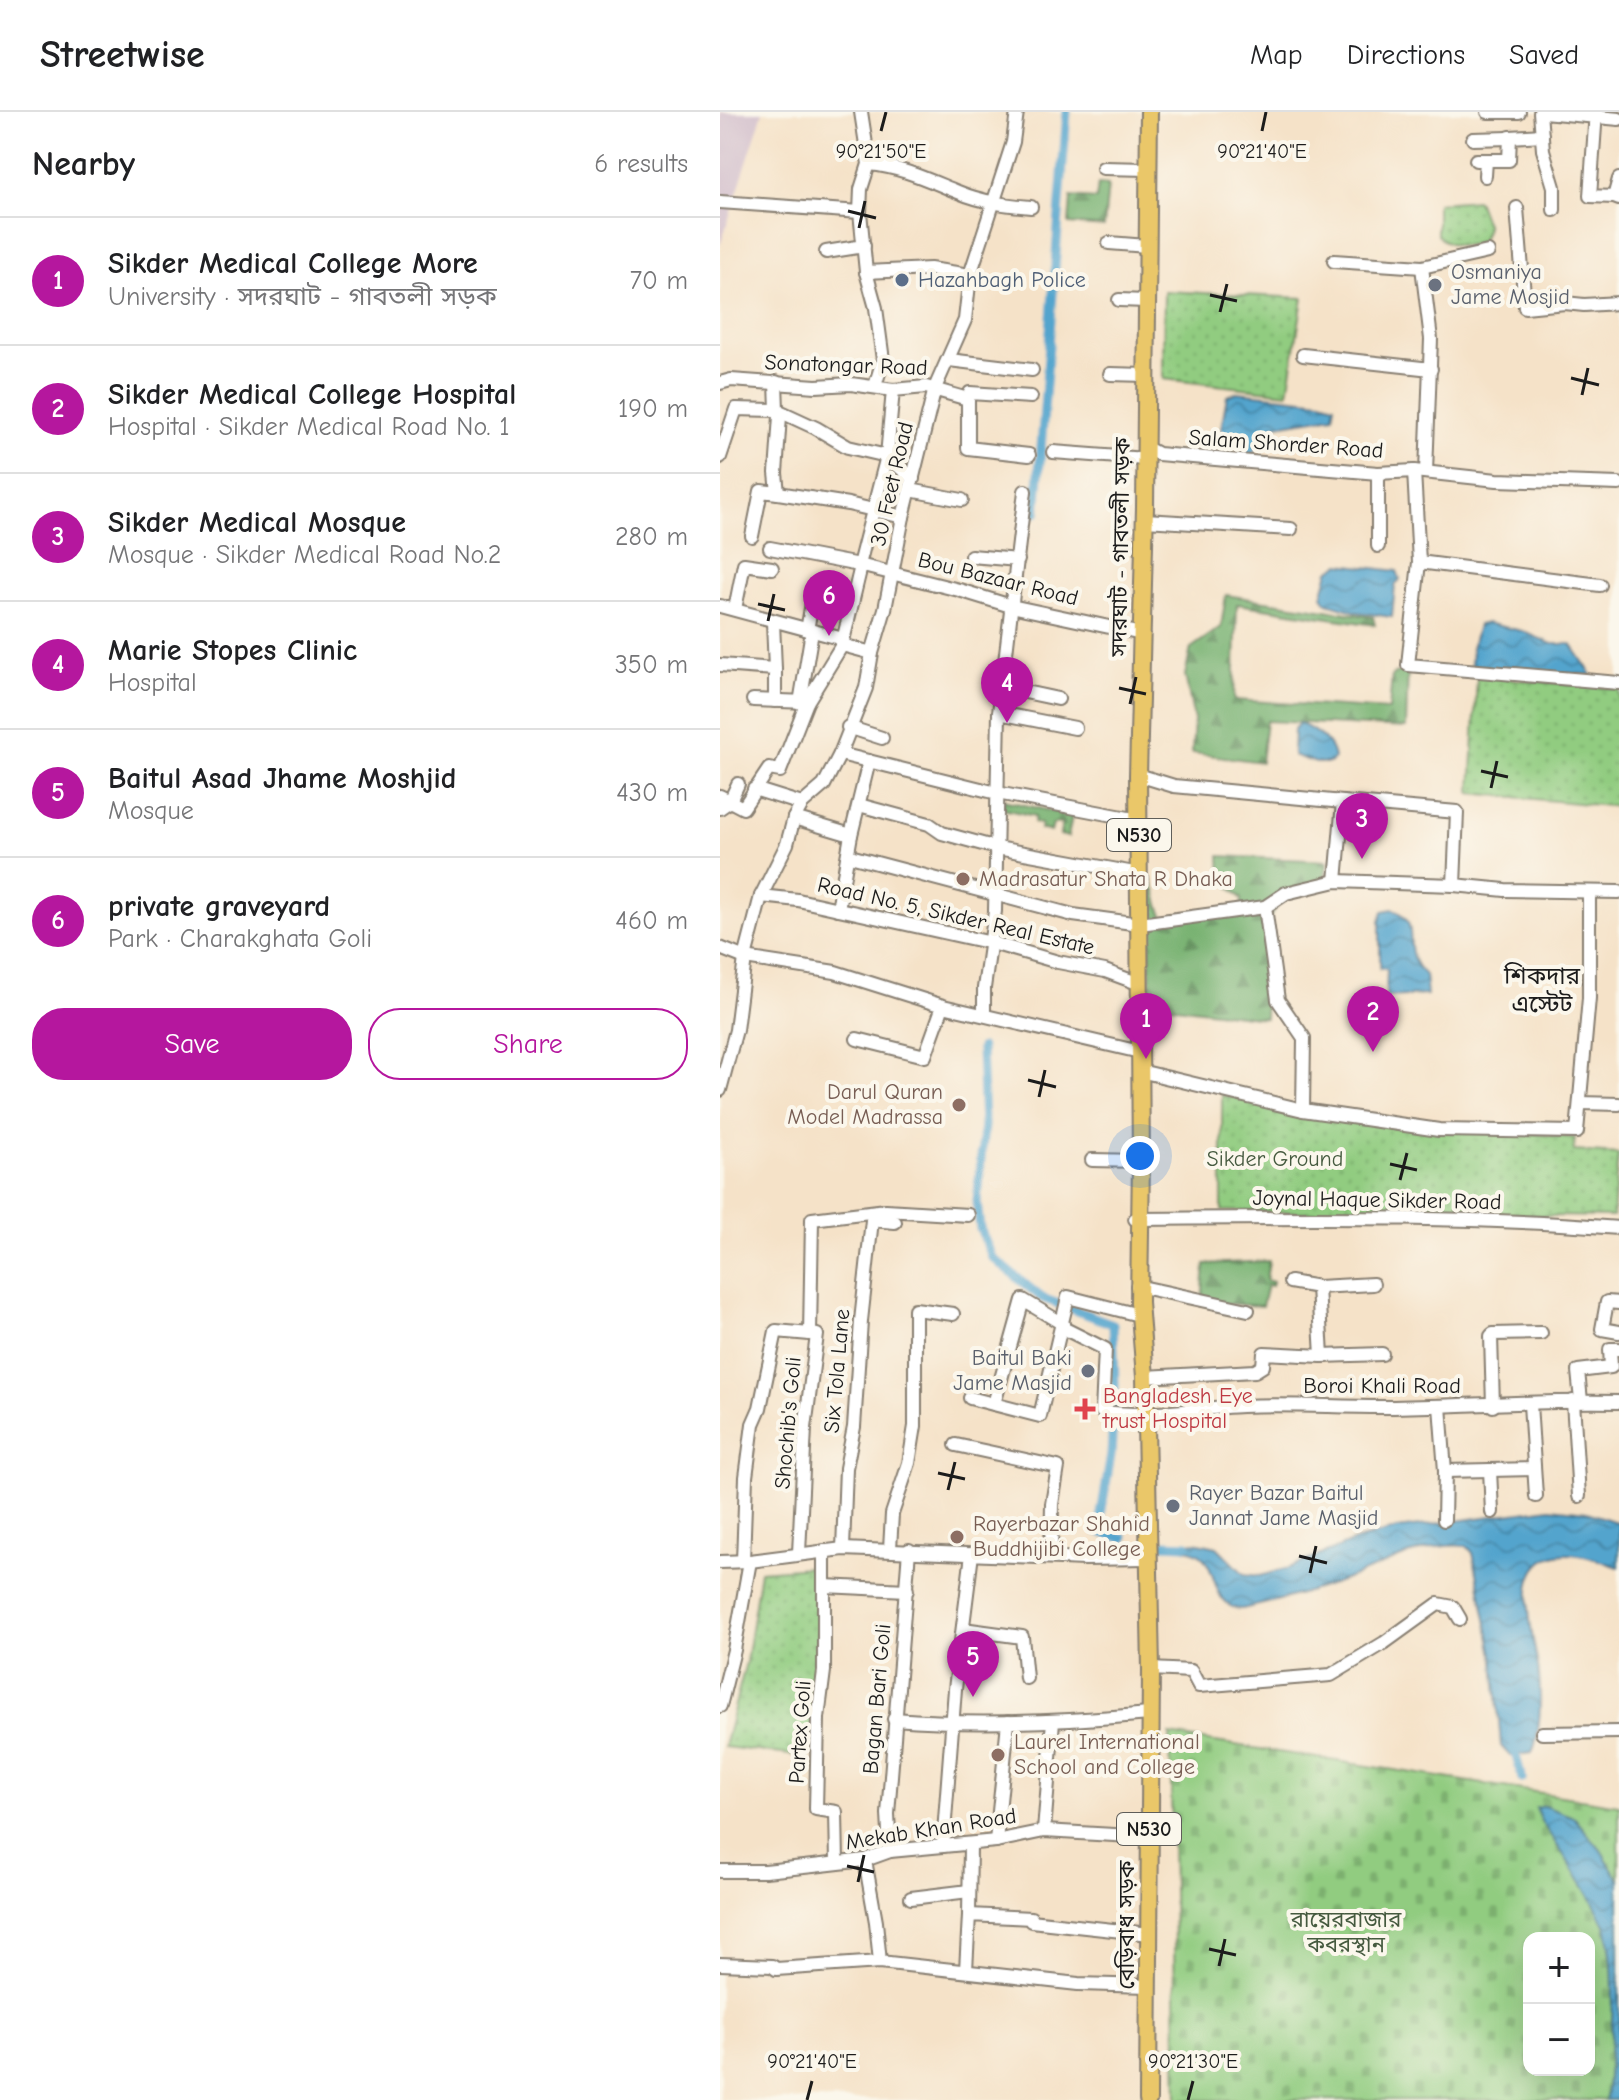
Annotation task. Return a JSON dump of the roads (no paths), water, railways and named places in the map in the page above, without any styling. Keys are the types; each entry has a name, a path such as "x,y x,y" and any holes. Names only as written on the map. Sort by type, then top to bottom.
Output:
{"highway":[{"name":"সদরঘাট - গাবতলী সড়ক","path":"1148,1558 1136,1414 1145,1377 1139,1315 1137,1219 1141,1161 1138,775 1145,520 1149,112"},
{"name":"বেড়িবাধ সড়ক","path":"1148,1558 1151,1669 1148,2100"}],"street":[{"path":"861,112 869,164 861,189 860,212 866,272 876,308 883,360 875,386"},
{"path":"995,204 1013,142 1017,112"},
{"path":"1488,112 1519,112"},
{"path":"1554,210 1554,187 1543,150 1541,112 1596,114 1619,119"},
{"path":"1596,114 1590,196 1617,198 1619,179"},
{"path":"1473,139 1542,135"},
{"path":"1485,176 1481,160 1511,165 1510,138"},
{"path":"869,164 914,173 995,204 1031,207"},
{"path":"1103,168 1148,169"},
{"path":"720,202 860,212"},
{"name":"30 Feet Road","path":"720,1090 736,1030 745,958 761,896 787,844 794,818 802,804 824,785 840,754 848,727 866,688 935,388 965,320 970,275 995,204"},
{"path":"1517,208 1525,307 1619,303"},
{"path":"1109,243 1147,246"},
{"path":"826,252 864,246"},
{"path":"1334,261 1422,267 1488,252"},
{"path":"1422,267 1431,339 1431,369 1420,472 1419,562 1408,665 1619,683"},
{"path":"866,272 930,269 970,275"},
{"path":"1119,300 1147,301"},
{"path":"1303,355 1431,369"},
{"path":"949,360 1032,370"},
{"path":"1110,374 1146,375"},
{"name":"Sonatongar Road","path":"720,383 731,380 816,386 875,386 893,390 935,388 968,399"},
{"path":"776,382 780,416 776,473 778,493"},
{"path":"803,699 842,642 887,456 893,390"},
{"path":"1029,455 968,448 968,399 970,393 1031,397"},
{"path":"720,457 736,409 777,410 848,447 887,456 912,484 962,500"},
{"name":"Salam Shorder Road","path":"1053,452 1145,453 1378,473 1420,472 1497,480 1619,484"},
{"path":"1378,473 1378,546"},
{"path":"752,536 761,491 874,509 903,517"},
{"path":"984,1015 997,848 999,713 1025,491"},
{"path":"1145,520 1291,529"},
{"name":"Bou Bazaar Road","path":"770,548 860,565 1011,606 1142,634"},
{"path":"971,556 1018,560"},
{"path":"1419,562 1600,585"},
{"path":"735,609 744,564 772,568"},
{"path":"738,784 723,802 743,808 769,769 780,771 803,699 815,586"},
{"path":"720,606 810,630 872,653"},
{"path":"773,622 775,684"},
{"path":"720,665 775,684 803,699"},
{"path":"753,700 775,684"},
{"path":"1002,687 1058,699"},
{"path":"999,713 1075,728"},
{"path":"848,727 882,738"},
{"path":"840,754 997,793 1139,820"},
{"path":"838,909 850,856 851,835 869,761"},
{"path":"1138,775 1174,786 1457,812 1454,885"},
{"path":"754,789 802,804"},
{"path":"1336,881 1343,802"},
{"path":"859,805 929,824 942,833 997,848 1140,874"},
{"path":"794,818 851,835"},
{"path":"850,856 1073,915 1140,924 1265,907 1286,893 1336,881 1505,890 1619,892"},
{"path":"1140,1071 1303,1110 1439,1130 1577,1132 1589,998 1589,892"},
{"name":"Road No. 5, Sikder Real Estate","path":"761,896 838,909 992,943 1058,962 1105,971 1140,984"},
{"path":"1265,907 1278,1000 1304,1038 1303,1110"},
{"path":"720,948 745,958 835,972 943,1006 1140,1052"},
{"path":"857,1039 925,1056 943,1006"},
{"path":"1580,1103 1619,1104"},
{"path":"1092,1160 1141,1161"},
{"name":"Shochib's Goli","path":"799,1553 805,1428 817,1335 810,1334 812,1219 886,1210 968,1215"},
{"name":"Joynal Haque Sikder Road","path":"1137,1219 1404,1219 1619,1228"},
{"name":"Six Tola Lane","path":"843,1549 846,1468 854,1427 872,1220 895,1222"},
{"path":"1290,1282 1318,1287 1373,1284"},
{"path":"1138,1286 1248,1310"},
{"path":"1318,1287 1322,1356"},
{"path":"970,1398 1040,1416 1068,1297 1139,1315"},
{"path":"994,1404 1023,1300 1064,1317"},
{"path":"1619,1303 1607,1302 1602,1329 1619,1332"},
{"path":"890,1549 892,1514 909,1463 915,1426 915,1309 953,1314"},
{"name":"Boroi Khali Road","path":"1064,1317 1105,1349 1102,1412 1136,1414 1244,1405 1493,1406 1619,1402"},
{"path":"720,1706 734,1650 747,1561 746,1477 753,1424 760,1408 776,1331 810,1334"},
{"path":"1493,1406 1491,1336 1541,1333"},
{"path":"1579,1496 1578,1371 1611,1367 1610,1349 1619,1349"},
{"path":"1145,1377 1255,1371 1263,1366 1264,1353 1322,1356 1382,1354"},
{"path":"1530,1404 1536,1496"},
{"path":"1440,1406 1445,1471 1444,1520"},
{"path":"956,1445 1058,1467 1052,1504 1051,1557"},
{"path":"1445,1471 1534,1469"},
{"path":"1490,1470 1492,1512"},
{"path":"720,1562 843,1549 1148,1558"},
{"name":"Bagan Bari Goli","path":"890,1851 888,1814 909,1550"},
{"name":"Partex Goli","path":"824,1551 824,1671 818,1718 816,1809 836,1812 837,1863"},
{"path":"943,1846 952,1724 972,1554"},
{"path":"824,1586 907,1590"},
{"path":"1151,1669 1191,1671 1199,1686 1331,1675 1384,1643 1438,1604 1453,1607 1460,1619"},
{"path":"963,1629 1022,1637 1026,1678"},
{"path":"894,1719 952,1724 1149,1714"},
{"path":"1044,1831 1053,1721"},
{"path":"996,1841 1008,1722"},
{"path":"1542,1733 1619,1732"},
{"name":"Mekab Khan Road","path":"720,1871 783,1870 865,1860 890,1851 970,1845 1044,1831 1149,1837"},
{"path":"966,1970 970,1845"},
{"path":"865,1860 880,1962"},
{"path":"911,1898 969,1891"},
{"path":"969,1915 1031,1918 1031,1921 1149,1934"},
{"path":"720,1964 797,1969 880,1962 1078,1984 1149,1986"}],"water":[{"path":"1237,392 1322,401 1335,405 1333,416 1270,426 1259,437 1253,456 1246,457 1241,454 1239,440 1227,437 1221,429 1227,396"},
{"path":"1340,564 1397,571 1400,579 1395,586 1392,617 1357,612 1327,603 1322,596 1329,571"},
{"path":"1486,623 1522,631 1552,644 1571,644 1592,675 1471,669 1472,647 1478,625"},
{"path":"1299,723 1316,733 1330,747 1334,759 1330,763 1316,763 1293,755 1294,729"},
{"path":"1393,909 1408,922 1413,956 1425,975 1427,995 1386,997 1387,969 1380,969 1380,921 1383,911"},
{"path":"1550,1508 1587,1512 1619,1523 1619,1567 1586,1557 1561,1554 1540,1564 1532,1576 1529,1608 1539,1674 1539,1724 1532,1753 1510,1756 1501,1746 1494,1660 1473,1553 1467,1546 1436,1547 1406,1555 1323,1587 1242,1609 1225,1603 1201,1555 1177,1545 1195,1542 1217,1547 1244,1574 1260,1576 1289,1568 1357,1540 1398,1529"},
{"path":"1544,1806 1574,1817 1601,1850 1619,1880 1619,2100 1606,2100 1613,1989 1606,1927 1584,1886 1541,1821 1536,1808"}],"waterway":[{"path":"1036,513 1067,112"},
{"path":"981,1048 984,1125 977,1202 980,1228 992,1257 1042,1298 1113,1324 1115,1385 1111,1455 1098,1532 1124,1538"},
{"path":"1164,1544 1187,1545"},
{"path":"1514,1747 1522,1779"}],"place":[{"name":"Hazahbagh Police","path":"902,280"},
{"name":"Osmaniya Jame Mosjid","path":"1435,285"},
{"name":"private graveyard","path":"829,636"},
{"name":"Marie Stopes Clinic","path":"1007,723"},
{"name":"Sikder Medical Mosque","path":"1362,859"},
{"name":"Madrasatur Shata R Dhaka","path":"963,879"},
{"name":"Sikder Medical College Hospital","path":"1373,1052"},
{"name":"Sikder Medical College More","path":"1146,1059"},
{"name":"Darul Quran Model Madrassa","path":"959,1105"},
{"name":"Baitul Baki Jame Masjid","path":"1088,1371"},
{"name":"Bangladesh Eye trust Hospital","path":"1085,1409"},
{"name":"Rayer Bazar Baitul Jannat Jame Masjid","path":"1173,1506"},
{"name":"Rayerbazar Shahid Buddhijibi College","path":"957,1537"},
{"name":"Baitul Asad Jhame Moshjid","path":"973,1697"},
{"name":"Laurel International School and College","path":"998,1755"}],"district":[{"name":"শিকদার এস্টেট","path":"1542,990"}],"park label":[{"name":"Sikder Ground","path":"1275,1159"},
{"name":"রায়েরবাজার কবরস্থান","path":"1346,1932"}]}
